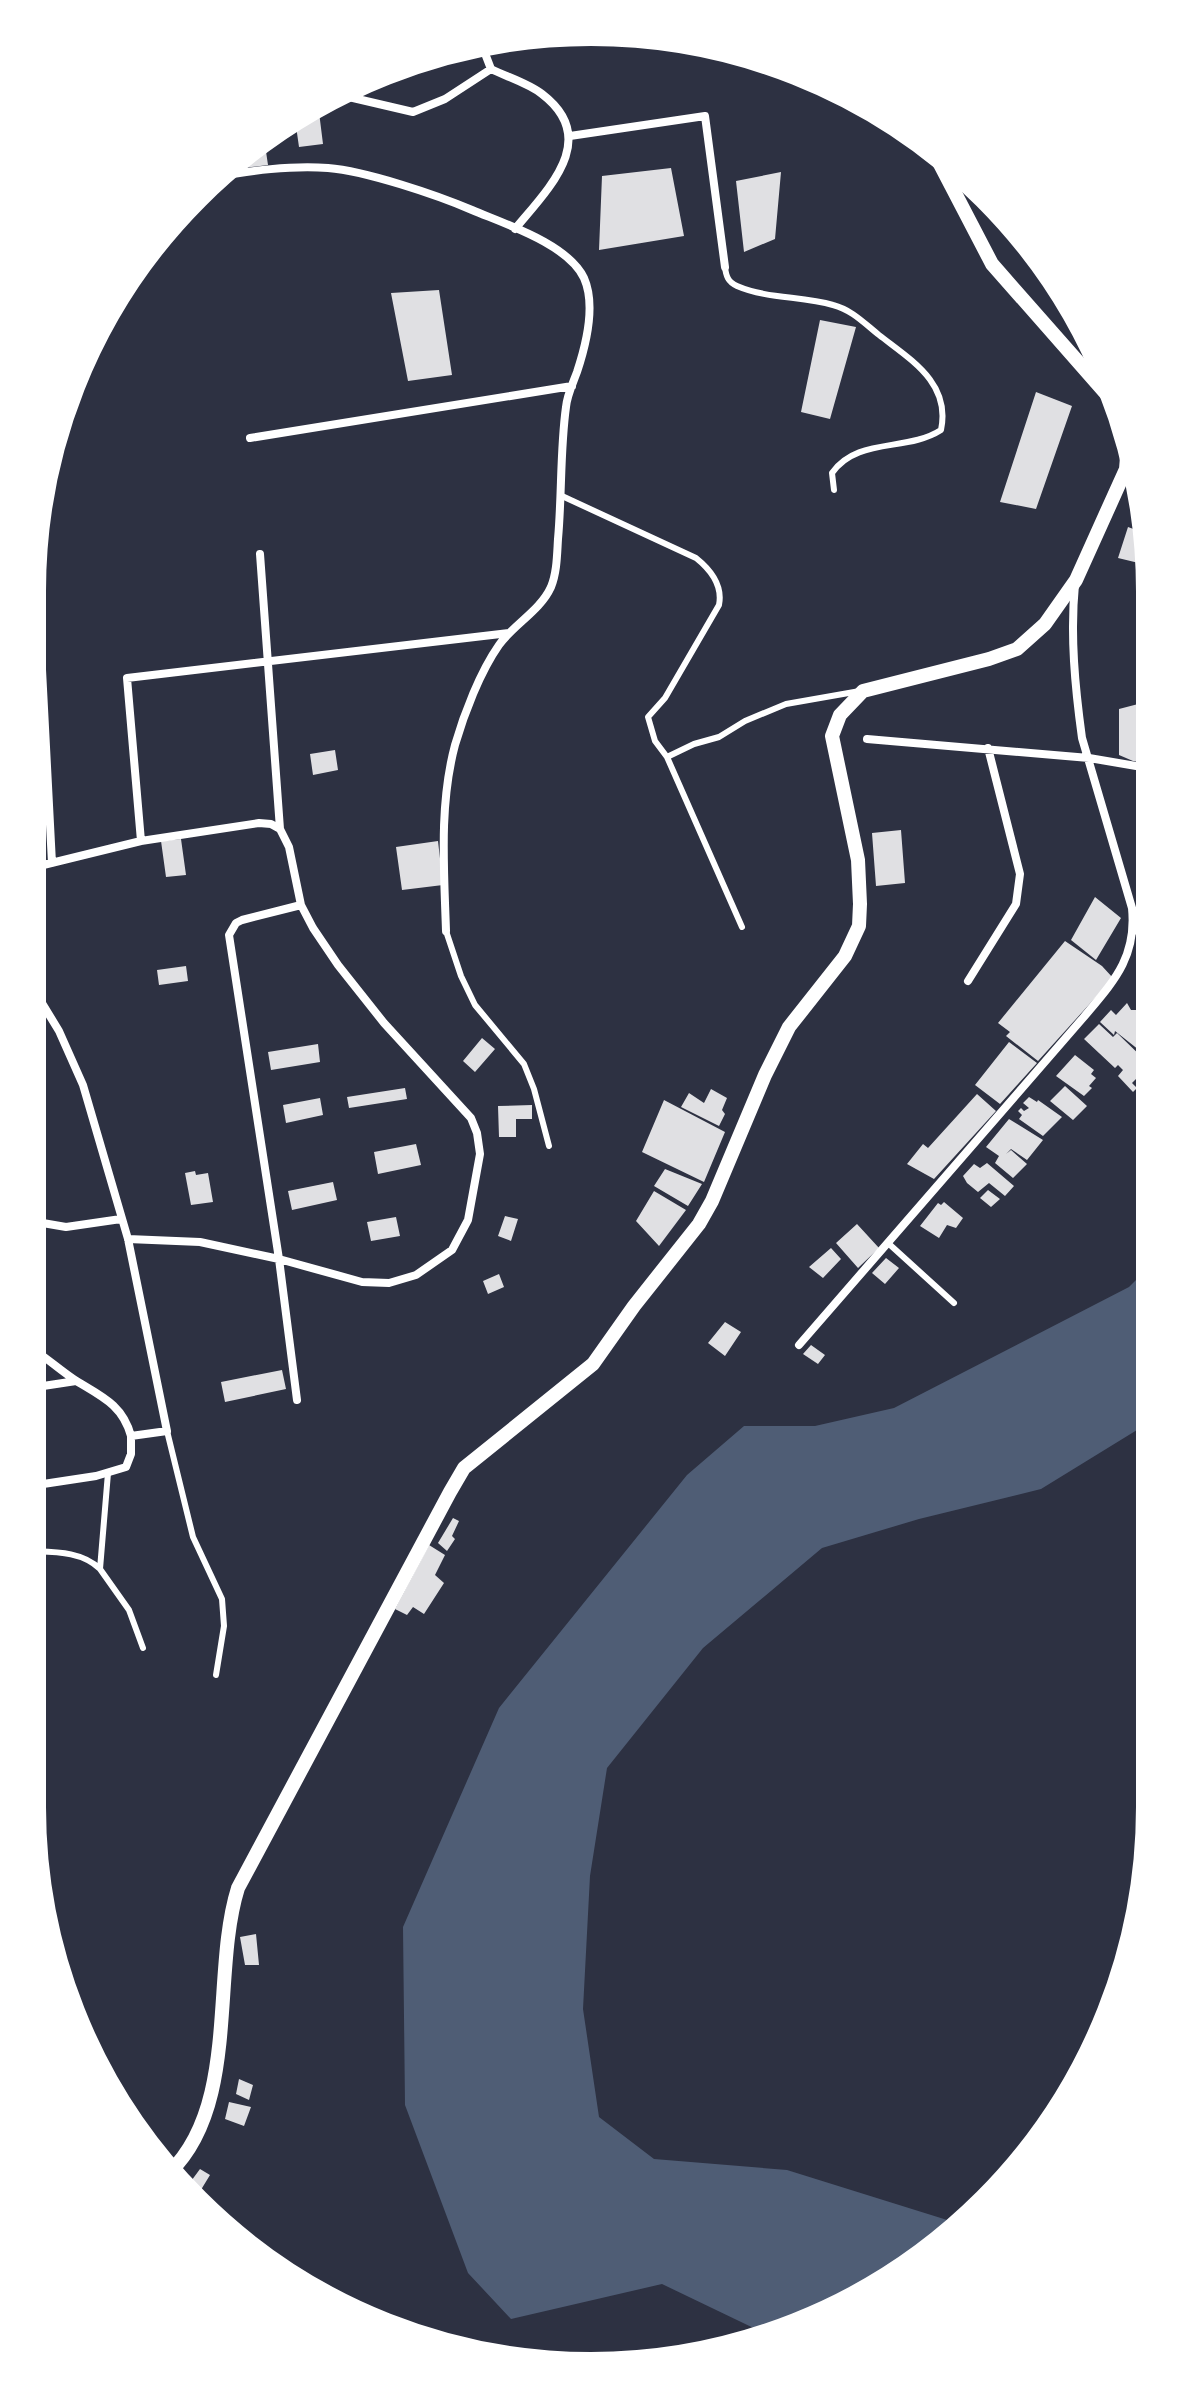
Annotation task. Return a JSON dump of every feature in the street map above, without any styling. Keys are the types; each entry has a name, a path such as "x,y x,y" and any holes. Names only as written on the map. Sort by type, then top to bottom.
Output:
{"street":[{"path":"486,55 491,69 541,93 560,112 570,136 569,152 550,187 515,229"},
{"path":"354,98 413,112 445,99 491,69"},
{"path":"570,136 705,116 725,267"},
{"path":"243,169 331,168 460,205 549,245 572,261 583,277 589,296 585,349 566,404 556,567 550,587 537,606 499,645 470,704 446,787 443,834 446,931"},
{"path":"945,175 992,264 1096,382"},
{"path":"250,438 572,386"},
{"path":"177,2164 193,2145 204,2119 220,2044 229,1914 238,1888 450,1492 464,1468 593,1364 699,1224 789,1027 845,956 859,926 858,860 832,736 840,715 863,691 1017,649 1045,624 1076,580 1126,478"},
{"path":"128,1239 200,1242 279,1259 362,1282 389,1283 416,1275 452,1250 468,1220 480,1154 471,1118 384,1023 338,965 301,905 289,847 280,829 260,554"},
{"path":"799,1345 1118,976 1134,930 1132,908 1082,738 1073,646 1076,580"},
{"path":"141,841 127,678 510,633"},
{"path":"44,708 52,863"},
{"path":"867,739 1089,758 1138,766"},
{"path":"968,981 1016,904 1020,874 988,748"},
{"path":"44,865 141,841 259,823 280,829"},
{"path":"297,1400 279,1259 229,935 236,923 242,920 301,905"},
{"path":"1134,930 1138,931"},
{"path":"44,1006 59,1031 83,1085 128,1239 167,1431 131,1436"},
{"path":"44,1223 66,1227 121,1219"},
{"path":"44,1355 76,1381 112,1402 122,1413 131,1436 131,1454 126,1467 44,1484"},
{"path":"44,1386 76,1381"}],"lane":[{"path":"725,267 728,280 748,290 834,305 852,312 925,372 940,395 945,413 941,430 928,439 853,452 839,462 832,473 834,490"},
{"path":"562,496 696,558 707,567 718,586 719,605 665,698 648,717 655,741 667,757 742,927"},
{"path":"667,757 694,744 719,737 745,721 786,704 863,691"},
{"path":"446,931 461,976 475,1005 524,1064 549,1146"},
{"path":"888,1243 954,1303"},
{"path":"167,1431 193,1537 222,1599 224,1626 216,1675"},
{"path":"100,1569 108,1473"},
{"path":"44,1552 70,1553 96,1565 129,1610 143,1648"}],"water":[{"path":"1138,1278 1138,1429 1041,1489 919,1519 822,1548 703,1648 607,1768 590,1876 583,2009 599,2117 654,2159 787,2170 949,2221 895,2262 864,2281 833,2298 755,2329 662,2284 511,2319 468,2273 405,2105 403,1927 499,1708 687,1475 744,1426 815,1426 894,1408 1129,1287"}],"building":[{"path":"320,116 323,144 299,147 297,130"},
{"path":"266,151 268,165 245,168"},
{"path":"671,168 684,236 599,250 602,176"},
{"path":"781,172 775,239 744,252 736,181"},
{"path":"439,290 452,375 408,381 391,293"},
{"path":"820,320 856,327 830,419 801,412"},
{"path":"1036,392 1072,406 1036,509 1000,502"},
{"path":"1128,527 1134,529 1137,563 1118,558"},
{"path":"1138,704 1138,762 1119,755 1119,709"},
{"path":"335,750 338,770 313,775 310,754"},
{"path":"901,830 905,883 876,886 872,833"},
{"path":"181,839 186,875 166,877 161,841"},
{"path":"438,841 443,885 402,890 396,847"},
{"path":"1095,897 1121,918 1096,960 1071,940"},
{"path":"1065,941 1102,966 1113,978 1038,1061 1006,1036 1010,1032 998,1023"},
{"path":"186,966 188,981 159,985 157,970"},
{"path":"1127,1003 1131,1010 1138,1008 1138,1049 1115,1031 1114,1035 1100,1022 1111,1010 1116,1015"},
{"path":"1099,1024 1113,1037 1117,1033 1138,1053 1138,1077 1132,1083 1137,1088 1133,1092 1118,1076 1123,1070 1118,1065 1115,1068 1084,1039"},
{"path":"482,1038 495,1049 475,1072 463,1061"},
{"path":"1009,1042 1037,1063 1000,1104 975,1085"},
{"path":"318,1044 320,1062 271,1070 268,1052"},
{"path":"1075,1055 1094,1070 1091,1074 1096,1078 1084,1096 1056,1076"},
{"path":"1065,1086 1087,1106 1073,1120 1050,1101"},
{"path":"405,1088 407,1099 349,1108 347,1097"},
{"path":"711,1089 727,1098 722,1110 725,1114 719,1126 681,1107 689,1093 704,1103"},
{"path":"977,1094 996,1111 934,1179 907,1164 923,1144 928,1148"},
{"path":"1029,1097 1062,1117 1043,1136 1019,1119 1022,1115 1018,1111 1029,1108 1023,1103"},
{"path":"320,1098 323,1115 286,1123 283,1105"},
{"path":"664,1100 725,1132 704,1182 642,1152"},
{"path":"532,1105 532,1119 516,1119 516,1137 499,1137 498,1106"},
{"path":"1009,1119 1043,1140 1027,1160 1011,1149 1006,1154 1011,1150 1027,1164 1013,1178 995,1163 999,1156 986,1147"},
{"path":"416,1144 421,1165 378,1174 374,1152"},
{"path":"987,1163 1014,1186 1005,1196 989,1183 978,1192 963,1176 974,1164 980,1168"},
{"path":"665,1169 702,1184 688,1206 654,1186"},
{"path":"195,1171 196,1175 208,1173 213,1202 191,1205 185,1173"},
{"path":"333,1182 337,1200 292,1210 288,1191"},
{"path":"988,1190 1000,1199 991,1207 980,1198"},
{"path":"654,1191 686,1210 659,1246 636,1221"},
{"path":"944,1202 963,1218 956,1228 947,1225 939,1238 920,1226 938,1203 941,1205"},
{"path":"505,1216 518,1219 511,1241 498,1236"},
{"path":"396,1217 400,1236 371,1241 367,1222"},
{"path":"857,1224 879,1248 858,1268 836,1243"},
{"path":"831,1248 841,1259 823,1278 809,1267"},
{"path":"886,1258 899,1268 885,1284 872,1273"},
{"path":"499,1274 504,1287 488,1294 483,1281"},
{"path":"725,1322 741,1332 725,1356 708,1343"},
{"path":"811,1345 825,1355 818,1364 803,1354"},
{"path":"282,1370 286,1389 225,1402 221,1382"},
{"path":"453,1518 459,1521 452,1536 455,1539 447,1551 438,1543"},
{"path":"429,1545 445,1555 435,1575 444,1583 424,1614 413,1607 407,1615 395,1609"},
{"path":"256,1934 259,1965 245,1965 240,1937"},
{"path":"239,2079 253,2085 249,2100 236,2094"},
{"path":"229,2102 251,2107 244,2126 225,2119"},
{"path":"200,2169 210,2175 201,2190 192,2180"}]}
